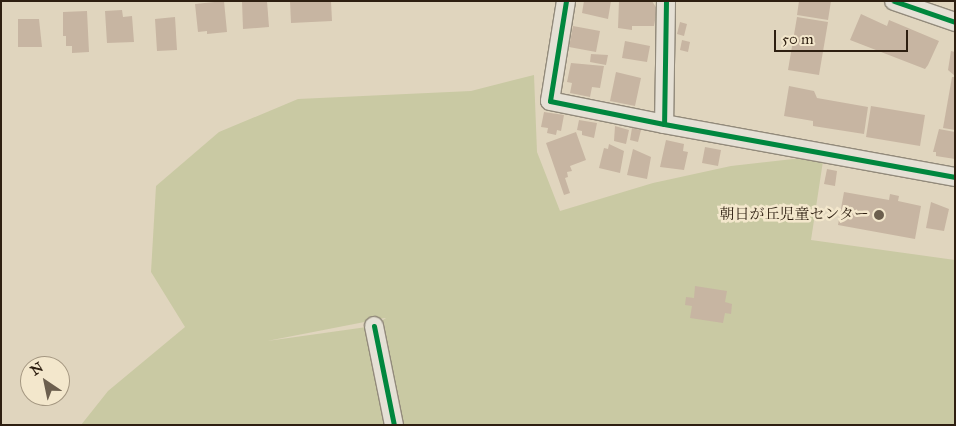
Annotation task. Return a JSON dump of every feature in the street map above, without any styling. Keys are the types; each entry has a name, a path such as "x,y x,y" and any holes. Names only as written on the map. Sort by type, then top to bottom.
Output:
{"street":[{"path":"566,1 550,101 664,124 955,176"},
{"path":"664,124 666,1"},
{"path":"894,1 955,22"},
{"path":"374,326 394,425"}],"green space":[{"path":"534,75 537,152 560,211 653,183 731,166 802,158 823,161 811,240 955,260 955,425 81,425 108,391 185,327 151,272 156,186 219,132 298,99 471,91","holes":["386,318 374,326 267,341"]}],"building":[{"path":"224,1 227,32 207,34 207,31 198,32 195,4"},
{"path":"242,1 267,1 269,27 243,29"},
{"path":"290,1 331,1 332,21 291,23"},
{"path":"584,1 611,1 608,19 582,13"},
{"path":"619,1 652,1 657,9 654,26 632,26 632,30 618,28"},
{"path":"799,1 831,1 828,20 797,15"},
{"path":"122,10 123,17 132,16 134,42 107,43 105,11"},
{"path":"87,11 89,52 72,53 72,46 66,46 66,36 63,36 63,12"},
{"path":"861,14 887,26 889,20 939,41 925,69 850,40"},
{"path":"175,17 177,50 157,51 155,19"},
{"path":"797,17 828,22 819,75 788,70"},
{"path":"18,19 39,19 42,47 18,47"},
{"path":"680,22 687,24 684,36 677,34"},
{"path":"573,26 600,31 596,52 569,47"},
{"path":"682,40 690,42 688,52 680,50"},
{"path":"625,41 650,46 647,62 622,58"},
{"path":"951,51 955,52 955,76 948,70"},
{"path":"591,54 608,55 606,65 590,62"},
{"path":"571,63 604,66 600,88 592,87 590,97 570,93 572,83 567,82"},
{"path":"616,72 641,78 635,106 610,101"},
{"path":"952,77 955,77 955,130 943,128"},
{"path":"789,86 814,91 817,98 868,107 864,134 813,126 813,121 784,116"},
{"path":"871,106 925,115 920,146 866,137"},
{"path":"544,112 564,115 561,131 557,130 556,135 547,133 548,128 541,127"},
{"path":"579,120 597,123 594,138 582,135 582,131 577,130"},
{"path":"615,126 629,130 626,144 614,141"},
{"path":"632,128 641,130 638,142 630,140"},
{"path":"939,129 955,132 955,159 936,156 936,152 933,152"},
{"path":"576,132 586,160 570,166 572,171 567,172 568,177 565,178 570,193 564,195 546,143"},
{"path":"666,140 684,144 683,151 688,152 684,170 660,167"},
{"path":"609,144 624,151 620,173 599,168 604,148 608,149"},
{"path":"705,147 721,150 718,166 702,163"},
{"path":"633,149 651,157 647,179 627,175"},
{"path":"827,169 837,171 835,186 824,184"},
{"name":"朝日が丘児童センター","path":"844,192 889,200 890,194 899,196 898,201 921,206 915,239 838,225"},
{"path":"931,202 949,209 944,231 926,228"},
{"path":"695,286 727,291 725,302 732,304 731,314 725,313 723,323 690,318 692,306 685,305 686,297 694,298"}],"cycle path":[{"path":"566,1 550,101 664,124"},
{"path":"666,1 664,124 955,177"},
{"path":"894,1 955,22"},
{"path":"374,326 394,425"}],"place":[{"name":"朝日が丘児童センター","path":"879,215"}]}
